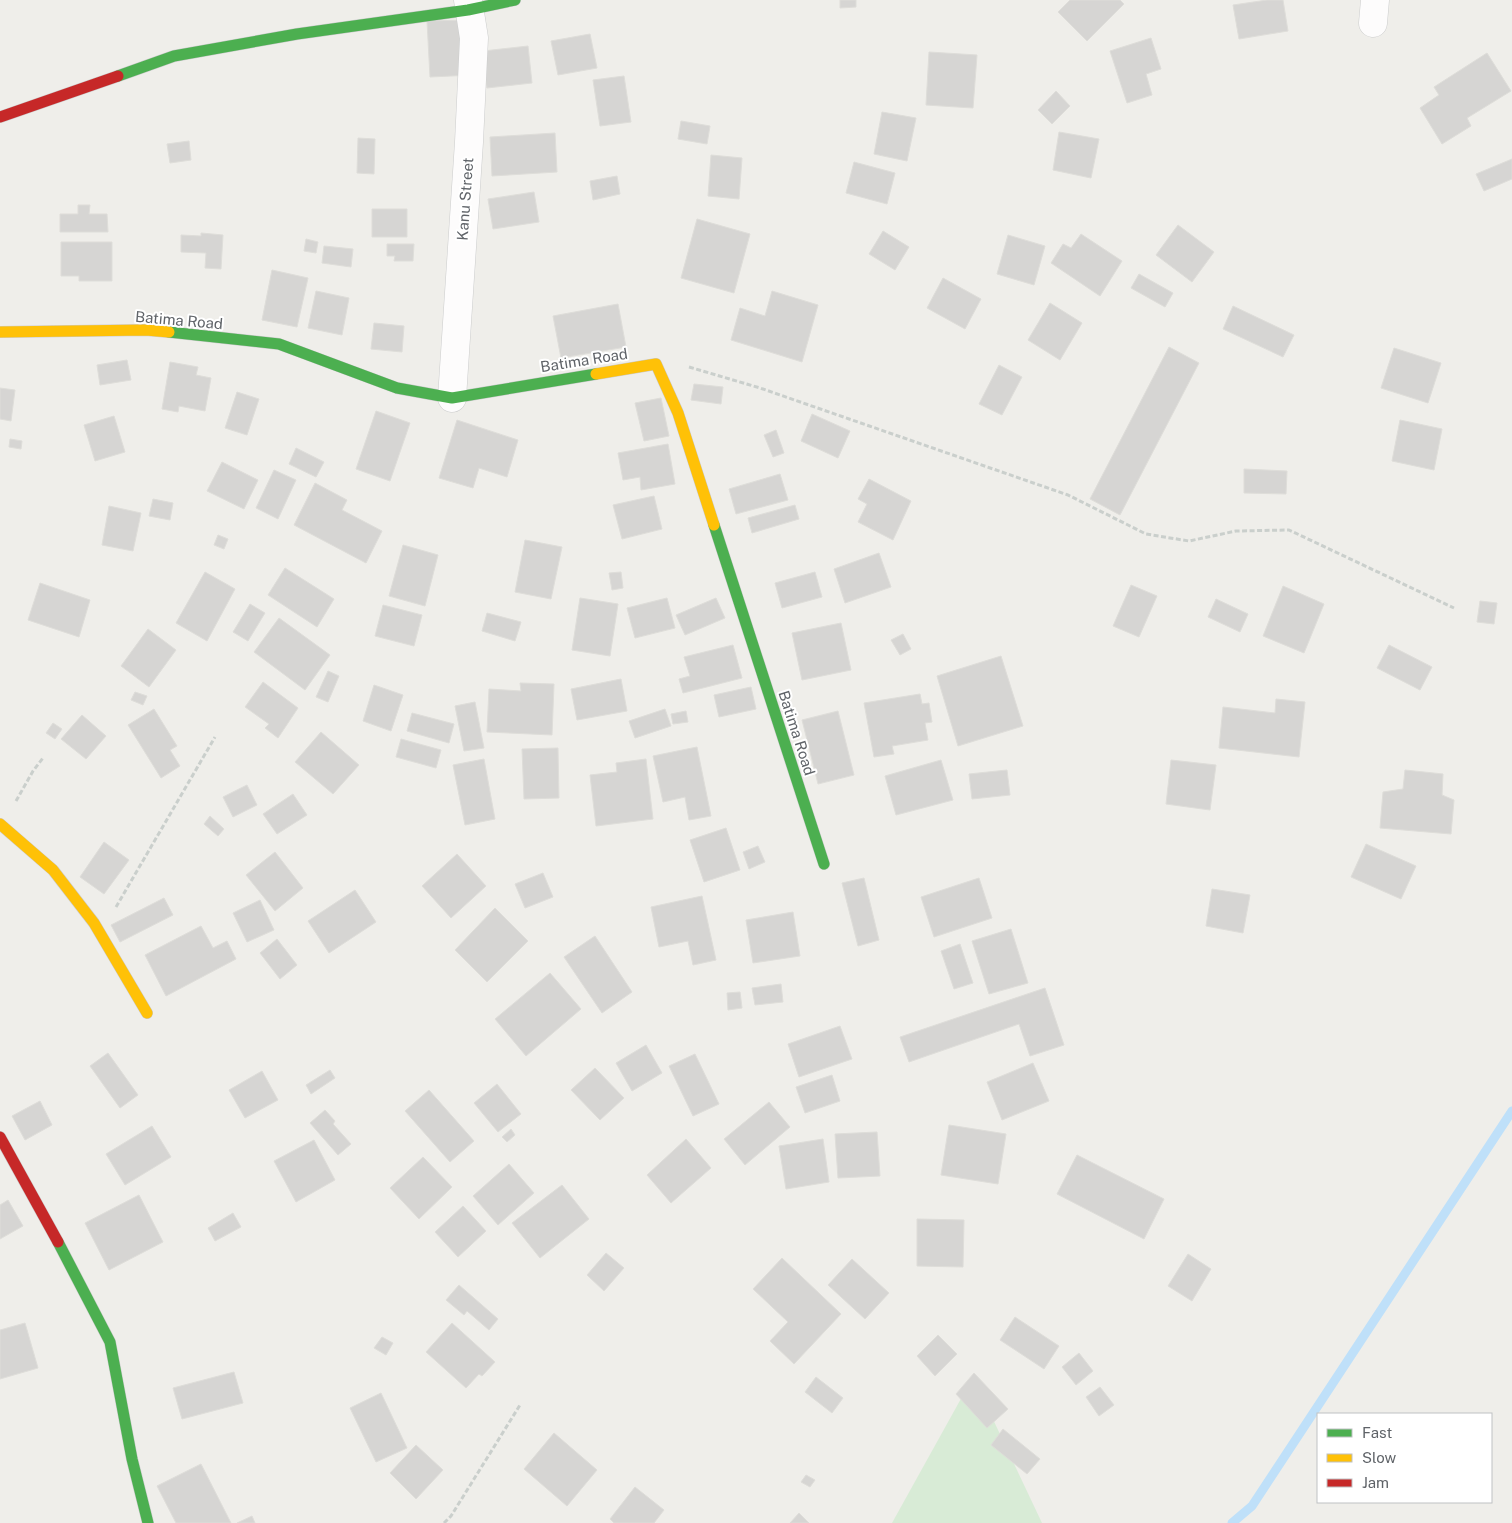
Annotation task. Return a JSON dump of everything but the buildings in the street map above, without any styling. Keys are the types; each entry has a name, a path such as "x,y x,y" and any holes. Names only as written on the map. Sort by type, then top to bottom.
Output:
{"street":[{"path":"0,117 174,56 468,5 515,0"},
{"name":"Kanu Street","path":"452,398 474,38 468,5"},
{"name":"Batima Road","path":"0,332 146,330 278,344 397,388 452,398 656,364 678,412 824,864"},
{"path":"1,825 53,870 94,923 147,1013"},
{"path":"0,1137 42,1212 110,1342 132,1459 148,1523"}],"path":[{"path":"656,364 693,368 760,388 1068,495 1146,534 1189,541 1236,531 1289,530 1454,608"},
{"path":"94,923 117,906 216,737"},
{"path":"1,825 33,771 43,758"},
{"path":"444,1523 520,1406"}],"green space":[{"path":"973,1377 1042,1523 892,1523"}],"waterway":[{"path":"1232,1523 1252,1506 1512,1111"}],"traffic: fast":[{"path":"118,76 174,56 297,34 468,10 515,0"},
{"path":"169,332 279,344 397,388 452,398 596,374"},
{"path":"714,525 824,864"},
{"path":"58,1242 110,1342 132,1459 148,1523"}],"traffic: slow":[{"path":"0,332 146,330 169,332"},
{"path":"596,374 656,364 678,413 714,525"},
{"path":"0,824 53,870 94,923 147,1013"}],"traffic: jam":[{"path":"0,117 118,76"},
{"path":"0,1137 58,1242"}]}
